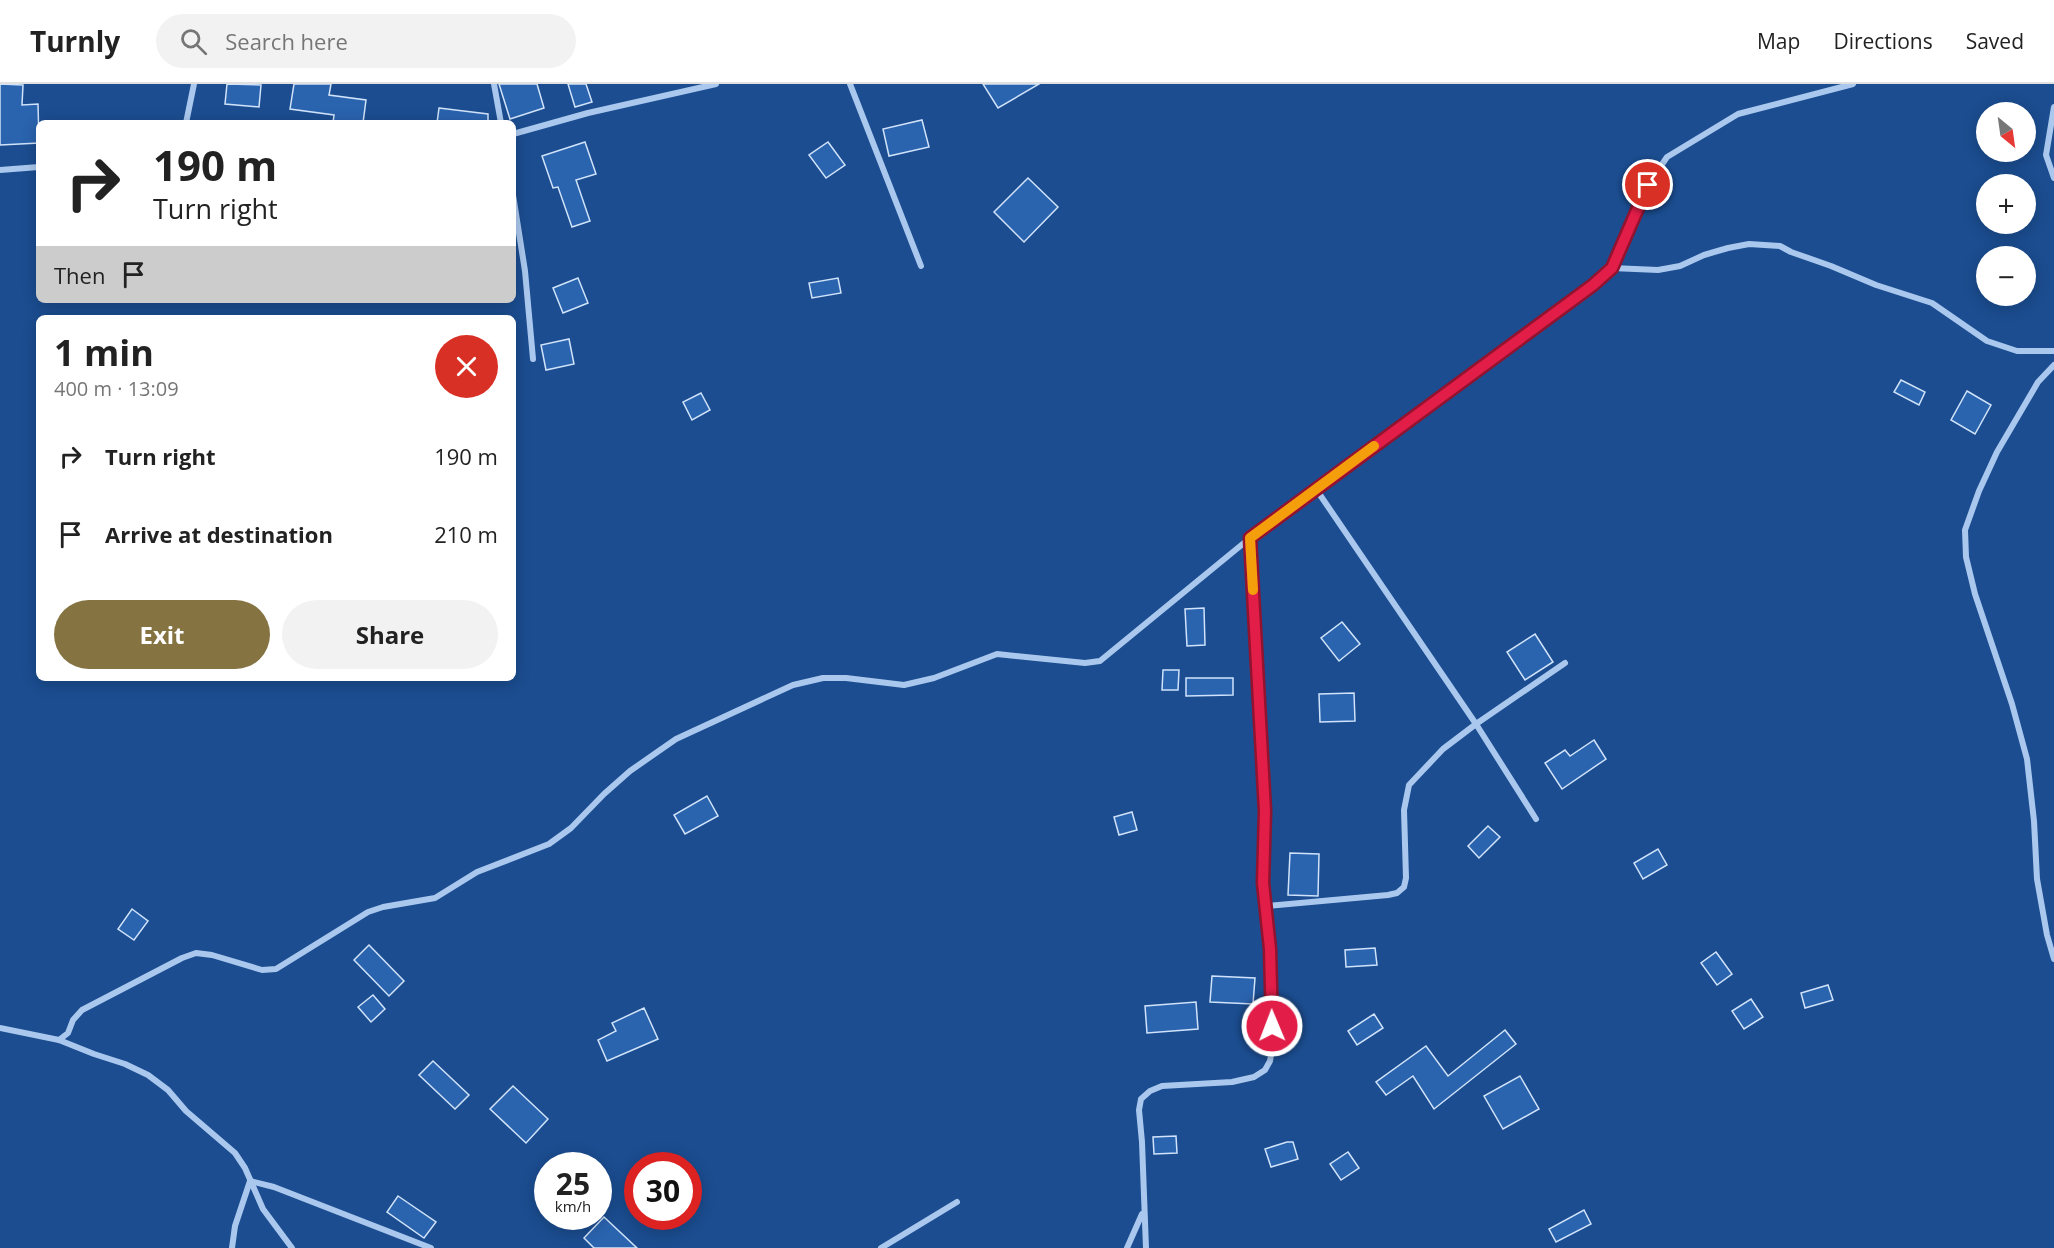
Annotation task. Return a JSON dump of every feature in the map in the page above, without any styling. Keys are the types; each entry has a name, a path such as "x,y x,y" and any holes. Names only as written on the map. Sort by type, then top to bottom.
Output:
{"street":[{"path":"187,120 194,84"},
{"path":"494,84 500,120"},
{"path":"516,133 588,113 716,84"},
{"path":"850,84 921,266"},
{"path":"59,1040 68,1033 73,1020 82,1010 182,958 196,953 212,955 256,969 276,969 368,912 382,907 435,898 477,872 549,844 571,828 630,771 676,739 793,685 823,678 846,678 904,685 934,678 997,654 1085,663 1100,661 1250,538 1584,292 1612,268 1648,185 1667,157 1738,114 1853,84"},
{"path":"2054,107 2046,155 2054,178"},
{"path":"0,170 36,167"},
{"path":"516,214 525,271 533,358"},
{"path":"1612,268 1658,270 1680,266 1704,255 1728,248 1749,244 1780,246 1876,285 1932,303 1987,342 2017,351 2054,351"},
{"path":"2054,365 2038,382 1998,452 1978,491 1965,530 1966,557 1975,594 2012,704 2027,759 2034,821 2037,879 2047,935 2054,959"},
{"path":"1316,489 1476,724 1536,819"},
{"path":"1146,1248 1142,1142 1138,1110 1141,1099 1150,1091 1162,1086 1232,1082 1254,1077 1265,1070 1270,1061 1272,1048 1272,982 1263,883 1265,811 1250,538"},
{"path":"1266,906 1388,895 1404,887 1406,878 1404,810 1409,785 1443,749 1565,663"},
{"path":"0,1028 59,1040 125,1064 148,1075 168,1090 186,1111 236,1153 263,1209 292,1248"},
{"path":"232,1248 235,1226 250,1181"},
{"path":"250,1181 274,1187 431,1248"},
{"path":"881,1248 957,1202"},
{"path":"1127,1248 1143,1210"}],"building":[{"path":"0,84 23,85 22,105 38,104 36,143 0,145"},
{"path":"227,84 261,85 259,107 225,104"},
{"path":"294,84 331,84 329,95 366,100 363,120 333,120 334,115 290,109"},
{"path":"499,84 537,84 544,108 510,119"},
{"path":"568,84 586,84 592,102 575,107"},
{"path":"983,84 1039,84 998,108"},
{"path":"439,108 488,114 488,120 437,120"},
{"path":"922,120 929,147 889,156 883,129"},
{"path":"585,142 596,174 576,180 590,221 572,227 558,187 553,188 542,156"},
{"path":"828,142 845,165 826,178 809,155"},
{"path":"1028,178 1058,207 1024,242 994,212"},
{"path":"578,278 588,303 563,313 553,288"},
{"path":"838,278 841,293 812,298 809,283"},
{"path":"569,339 574,364 546,370 541,345"},
{"path":"1901,380 1925,392 1919,405 1894,392"},
{"path":"1967,391 1991,405 1975,434 1951,420"},
{"path":"701,393 710,410 692,420 683,402"},
{"path":"1204,608 1205,645 1187,646 1185,609"},
{"path":"1342,622 1360,644 1339,661 1321,638"},
{"path":"1535,634 1553,662 1525,680 1507,652"},
{"path":"1163,670 1179,670 1178,690 1162,690"},
{"path":"1186,678 1233,678 1233,695 1186,696"},
{"path":"1354,693 1355,721 1320,722 1319,694"},
{"path":"1594,740 1606,759 1562,789 1545,763 1565,750 1570,756"},
{"path":"707,796 718,816 685,834 674,815"},
{"path":"1132,812 1137,830 1119,835 1114,817"},
{"path":"1488,826 1500,837 1479,858 1468,846"},
{"path":"1658,849 1667,865 1643,879 1634,863"},
{"path":"1290,853 1319,854 1318,896 1288,895"},
{"path":"132,909 148,921 134,940 118,929"},
{"path":"369,945 404,981 389,996 354,960"},
{"path":"1375,948 1377,965 1346,967 1345,950"},
{"path":"1716,952 1732,974 1717,985 1701,963"},
{"path":"1212,976 1255,978 1253,1004 1210,1002"},
{"path":"1828,985 1833,1000 1805,1008 1801,993"},
{"path":"373,995 385,1009 371,1022 358,1007"},
{"path":"1751,999 1763,1017 1744,1029 1732,1011"},
{"path":"1196,1002 1198,1029 1147,1033 1145,1006"},
{"path":"644,1008 658,1039 607,1061 598,1040 616,1031 612,1023"},
{"path":"1374,1014 1383,1028 1357,1045 1348,1031"},
{"path":"1505,1030 1516,1044 1434,1109 1413,1076 1386,1095 1376,1082 1426,1046 1448,1076"},
{"path":"433,1061 469,1095 455,1109 419,1075"},
{"path":"1520,1076 1539,1109 1503,1129 1484,1096"},
{"path":"513,1086 548,1119 526,1143 490,1109"},
{"path":"1176,1136 1177,1153 1154,1154 1153,1137"},
{"path":"1293,1142 1298,1159 1271,1167 1265,1149"},
{"path":"1348,1152 1359,1168 1341,1180 1330,1164"},
{"path":"398,1196 436,1222 424,1238 387,1212"},
{"path":"1584,1210 1591,1224 1556,1242 1549,1229"},
{"path":"612,1225 637,1248 594,1248 584,1238 592,1230 612,1230"}],"slow traffic":[{"path":"1253,590 1250,538 1374,446"}],"route":[{"path":"1272,1026 1269,933 1263,883 1265,811 1250,538 1593,285 1612,268 1648,185"}]}
